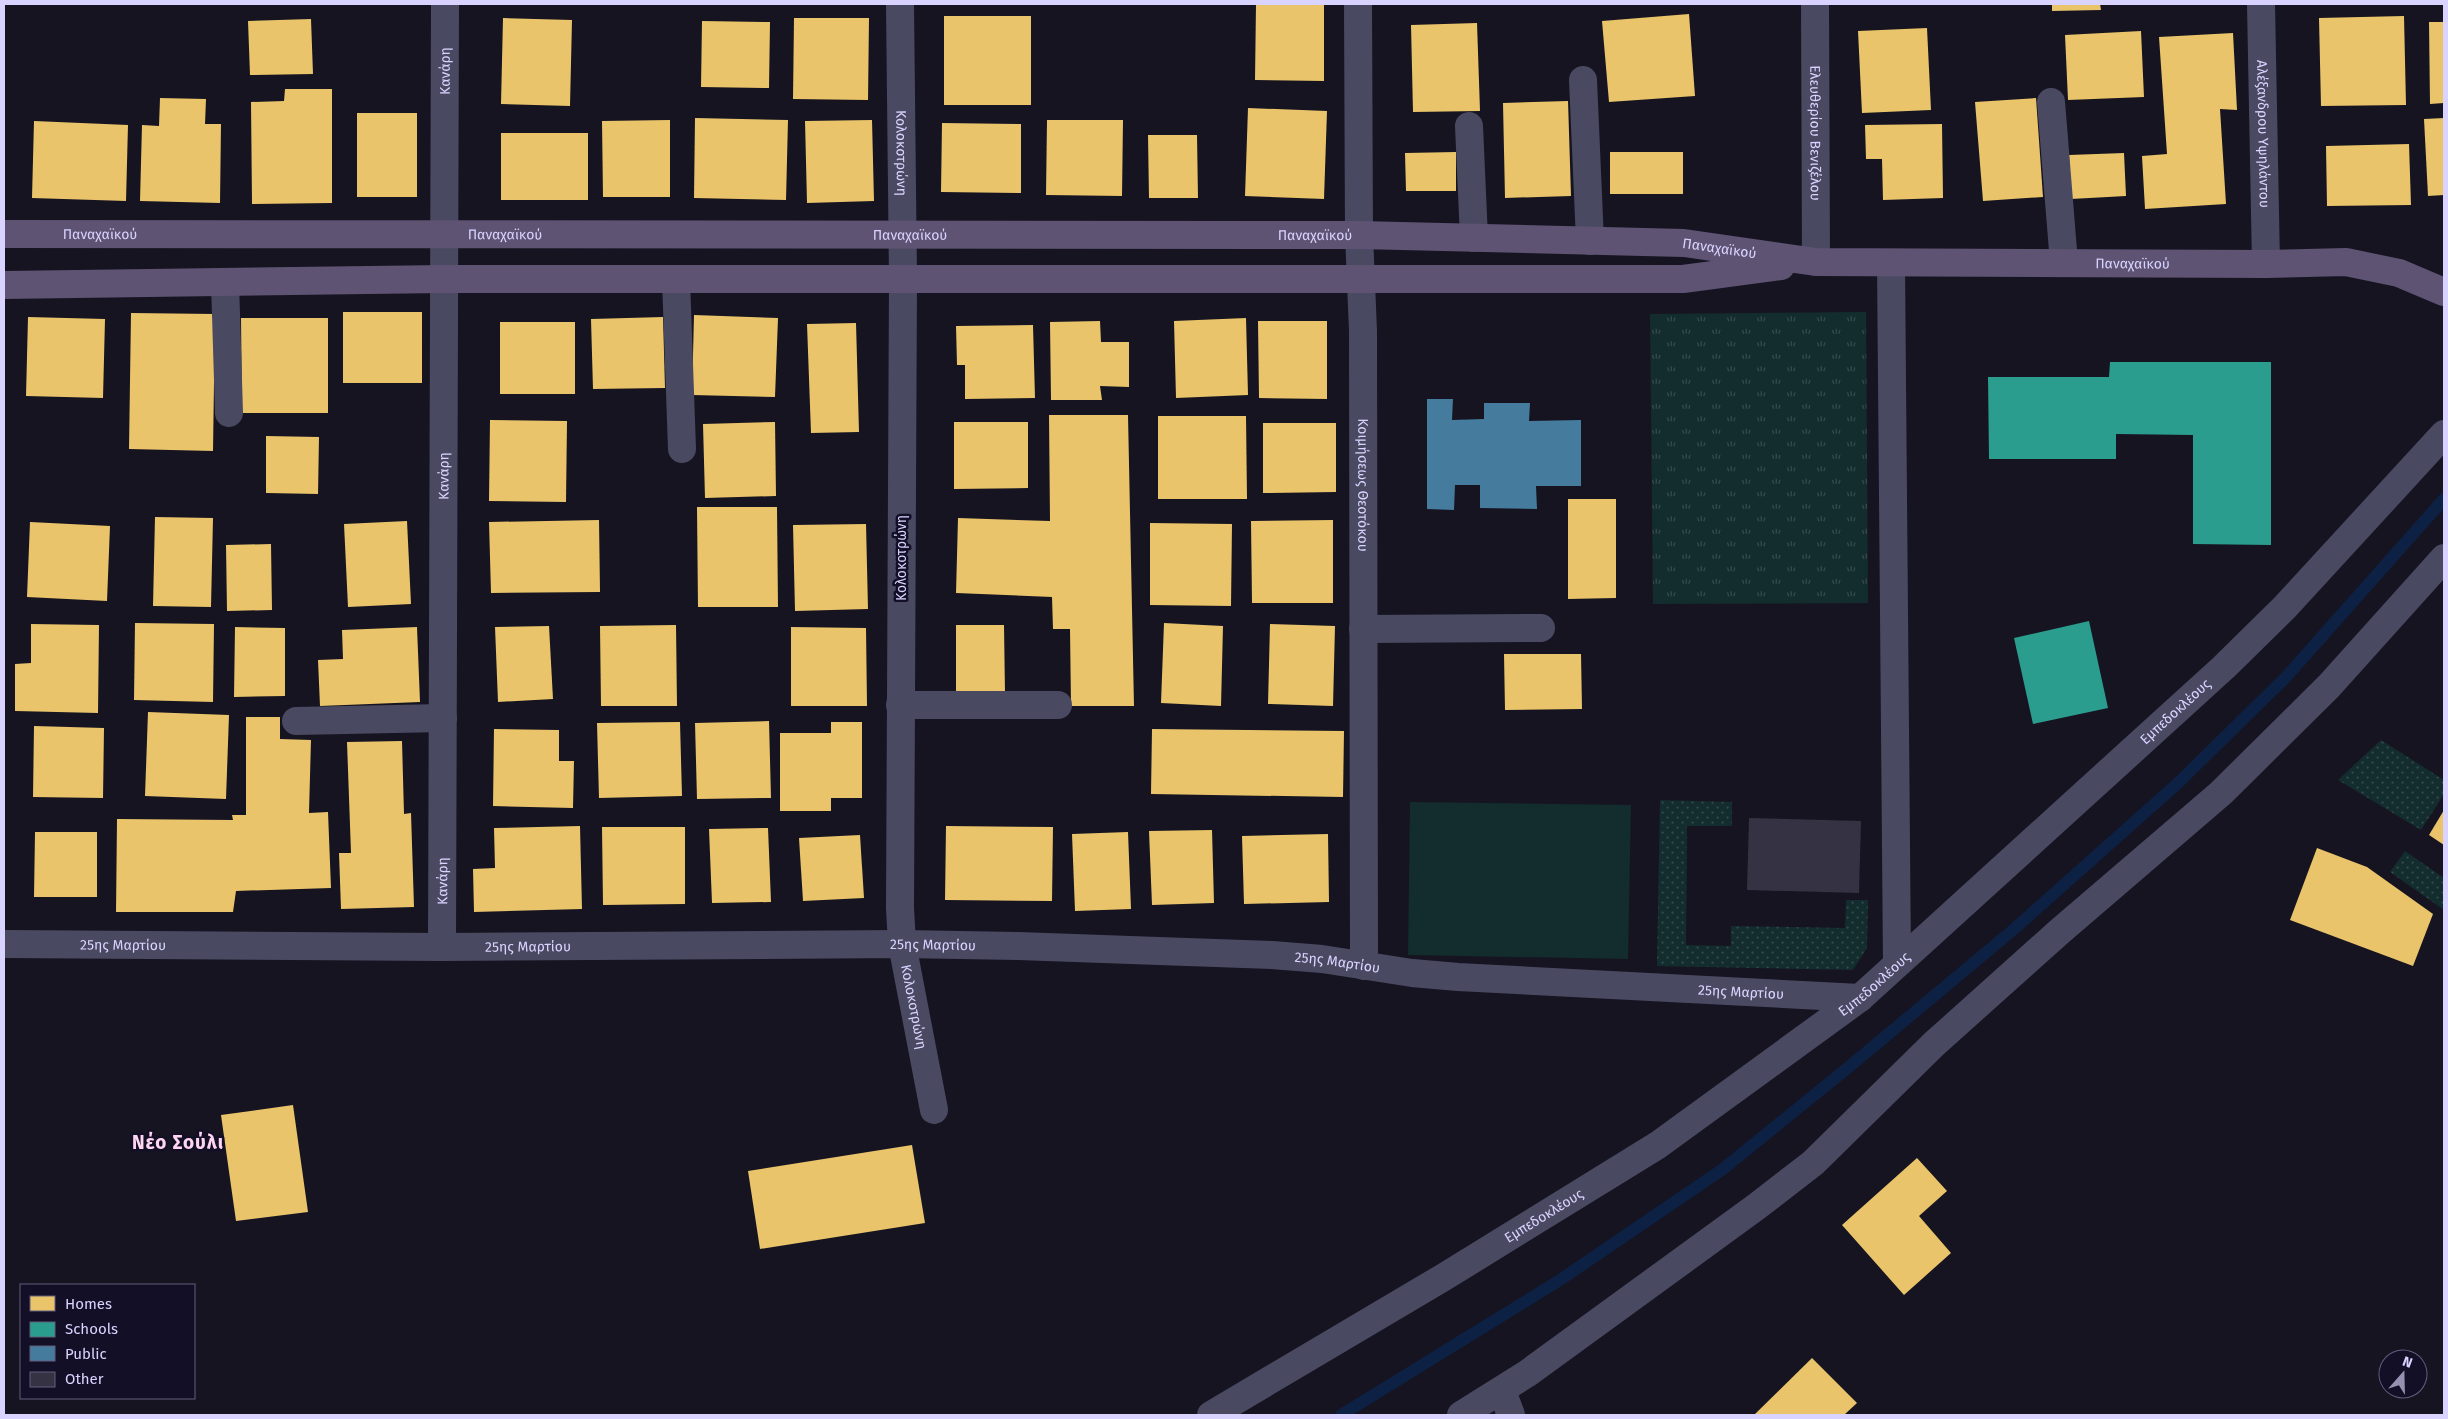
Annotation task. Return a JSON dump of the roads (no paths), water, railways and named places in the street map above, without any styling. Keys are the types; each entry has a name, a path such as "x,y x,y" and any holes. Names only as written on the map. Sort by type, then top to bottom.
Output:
{"main road":[{"name":"Παναχαϊκού","path":"4,234 1360,236 1474,238 1684,243 1816,262 2266,264 2346,262 2399,273 2444,292"},
{"name":"Παναχαϊκού","path":"4,285 444,279 1683,279 1816,262"}],"street":[{"name":"Κανάρη","path":"442,947 444,4"},
{"name":"Κολοκοτρώνη","path":"900,4 903,235 900,705 902,944 934,1110"},
{"name":"Κοιμήσεως Θεοτόκου","path":"1358,4 1364,966"},
{"name":"Ελευθερίου Βενιζέλου","path":"1816,4 1816,262"},
{"name":"Αλέξανδρου Υψηλάντου","path":"2261,4 2266,264"},
{"path":"1583,80 1590,241"},
{"path":"2051,102 2064,263"},
{"path":"1469,126 1474,238"},
{"path":"1891,263 1897,964"},
{"path":"676,280 682,449"},
{"path":"225,282 229,413"},
{"name":"Εμπεδοκλέους","path":"1211,1415 1277,1374 1444,1277 1658,1145 1860,998 2224,667 2285,607 2444,434"},
{"path":"1461,1415 1507,1403 1813,1163 1934,1044 2059,932 2221,793 2329,686 2444,558"},
{"path":"1363,629 1541,628"},
{"path":"900,705 1058,705"},
{"path":"296,721 443,718"},
{"name":"25ης Μαρτίου","path":"4,944 442,947 902,944 1207,951 1322,959 1450,976 1860,998"}],"waterway":[{"path":"1341,1415 1560,1280 1723,1169 1850,1066 2013,930 2177,784 2287,676 2444,499"}],"district":[{"name":"Νέο Σούλι","path":"178,1142"}]}
